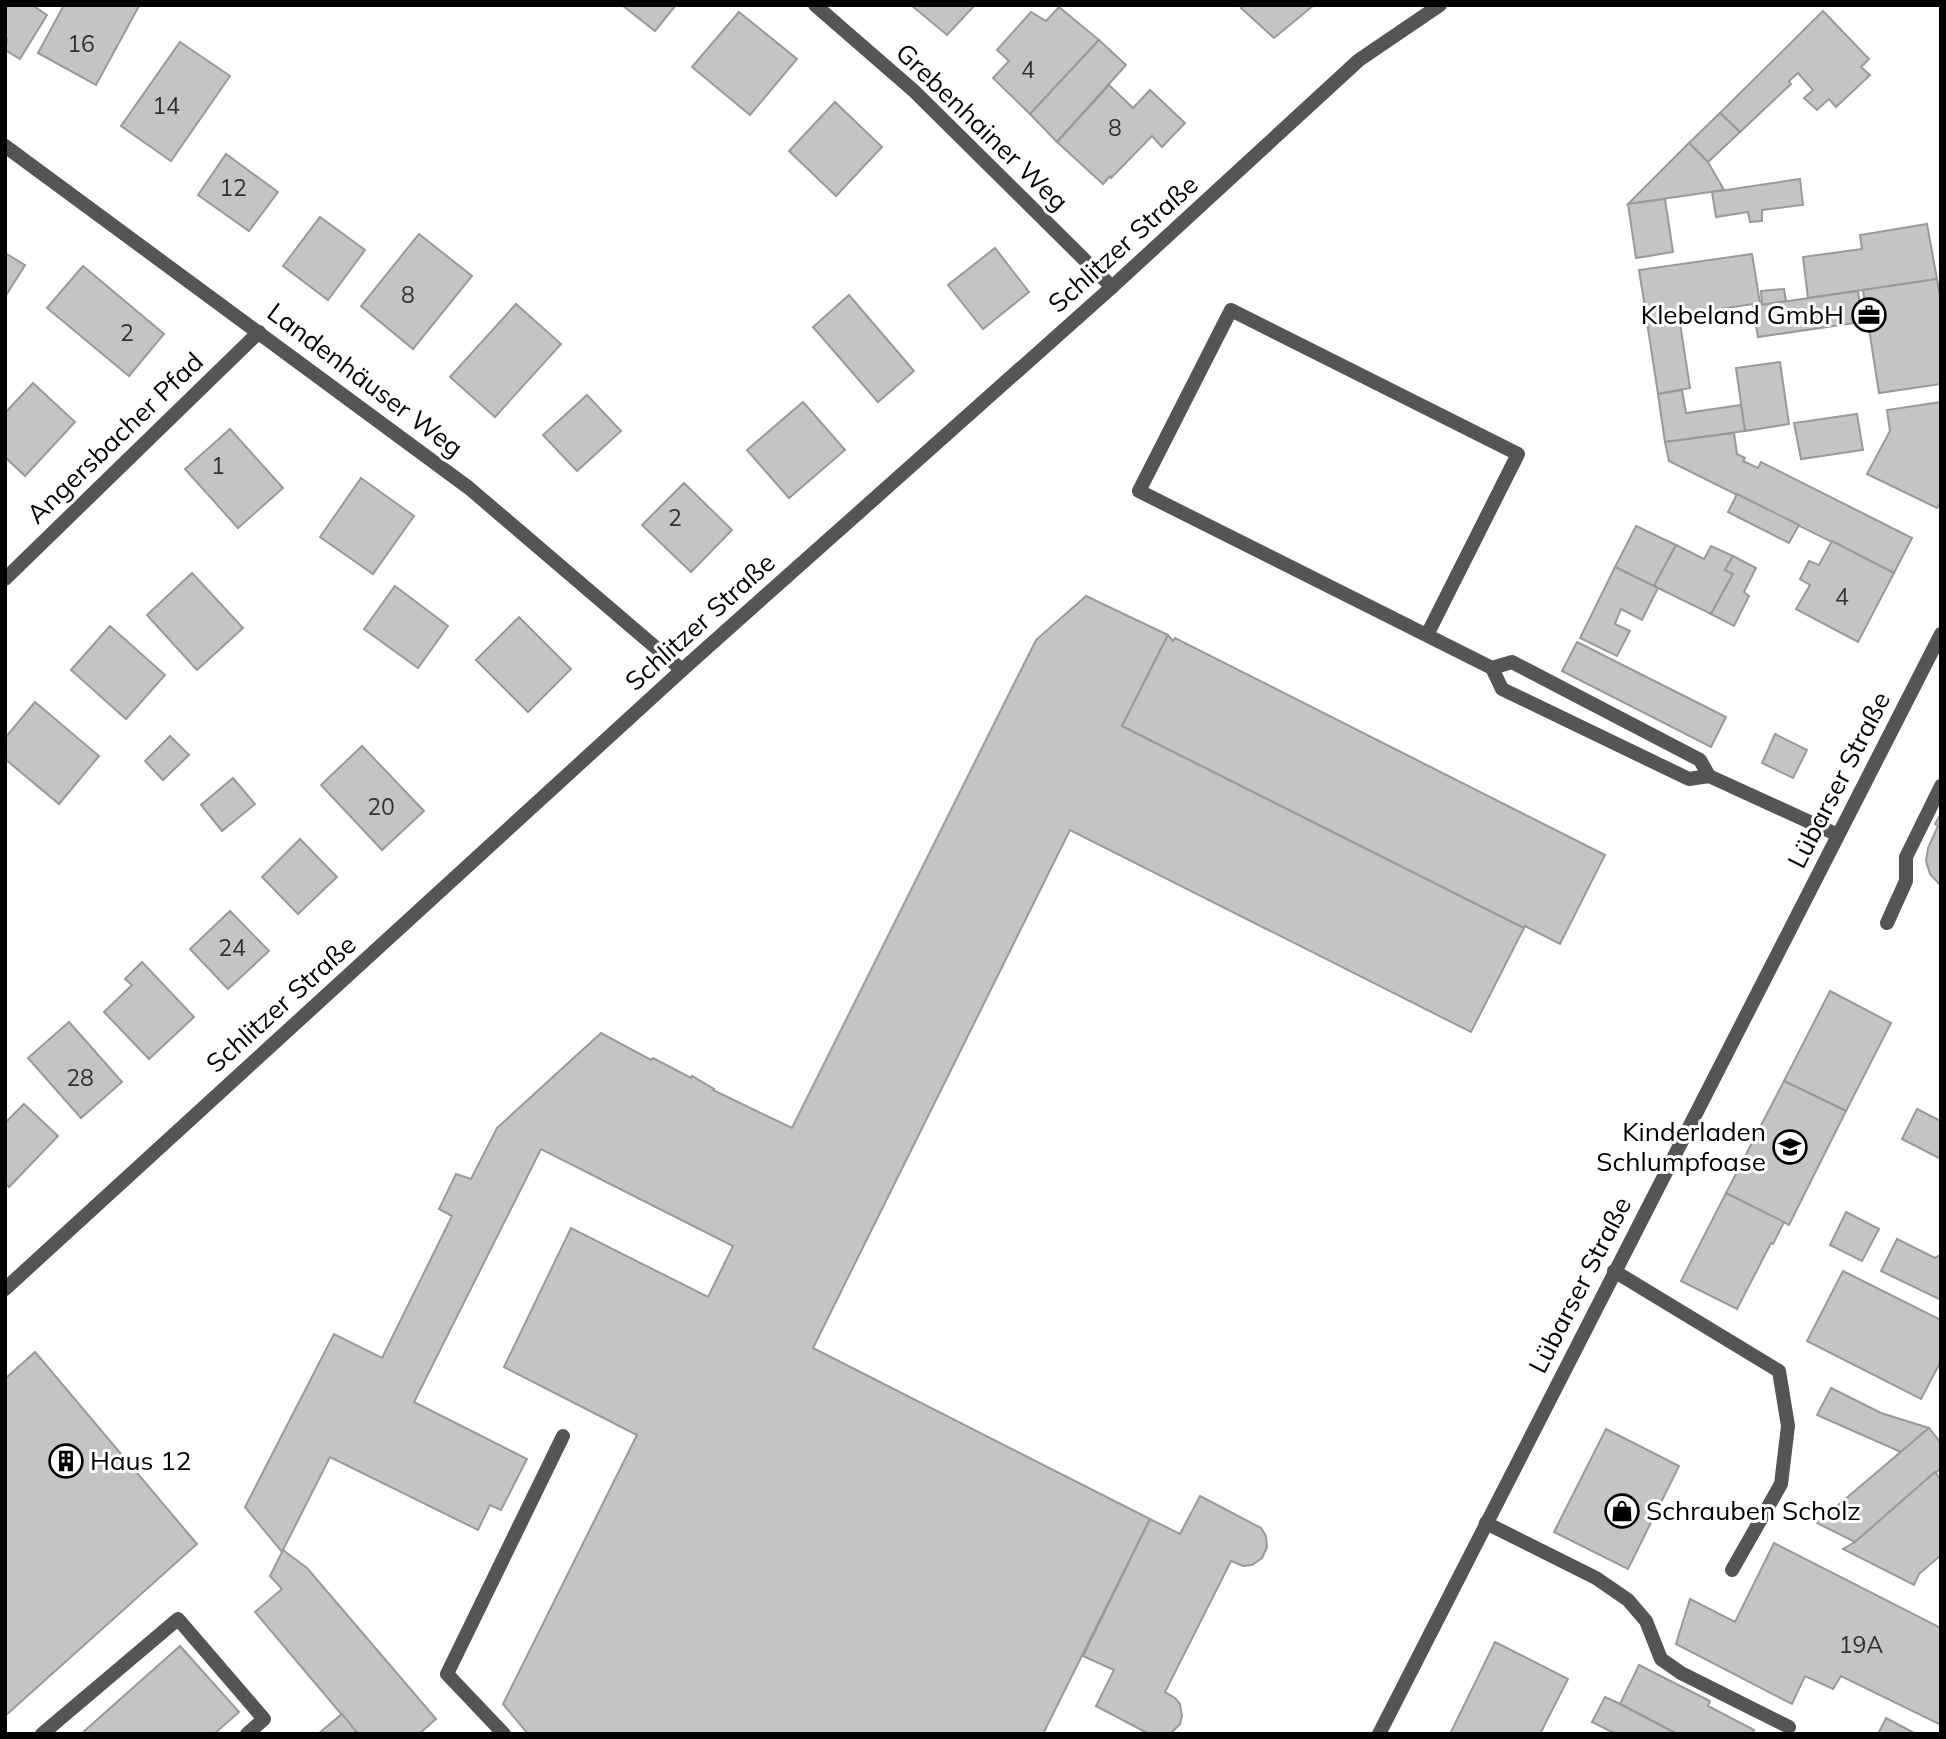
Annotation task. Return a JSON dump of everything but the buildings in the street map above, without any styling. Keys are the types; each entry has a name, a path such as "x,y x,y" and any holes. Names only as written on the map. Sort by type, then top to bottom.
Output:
{"street":[{"name":"Grebenhainer Weg","path":"815,5 914,91 1112,287"},
{"name":"Schlitzer Straße","path":"5,1289 682,670 1112,287 1359,60 1440,5"},
{"name":"Landenhäuser Weg","path":"5,146 469,488 682,670"},
{"path":"1427,635 1518,454 1231,310 1139,491 1492,668 1502,689 1689,779 1709,776 1838,835"},
{"name":"Angersbacher Pfad","path":"5,579 259,332"},
{"name":"Lübarser Straße","path":"1379,1734 1941,634"},
{"path":"1492,668 1512,662 1700,760 1709,776"},
{"path":"1887,923 1906,881 1906,857 1941,786"},
{"path":"1614,1271 1779,1371 1788,1426 1781,1484 1732,1570"},
{"path":"504,1734 447,1674 563,1436"},
{"path":"1486,1523 1596,1578 1628,1600 1646,1621 1661,1659 1682,1674 1789,1727"},
{"path":"41,1734 178,1619 264,1719 247,1734"}],"place":[{"name":"Klebeland GmbH","path":"1869,315"},
{"name":"Kinderladen Schlumpfoase","path":"1790,1147"},
{"name":"Haus 12","path":"66,1461"},
{"name":"Schrauben Scholz","path":"1622,1511"}]}
